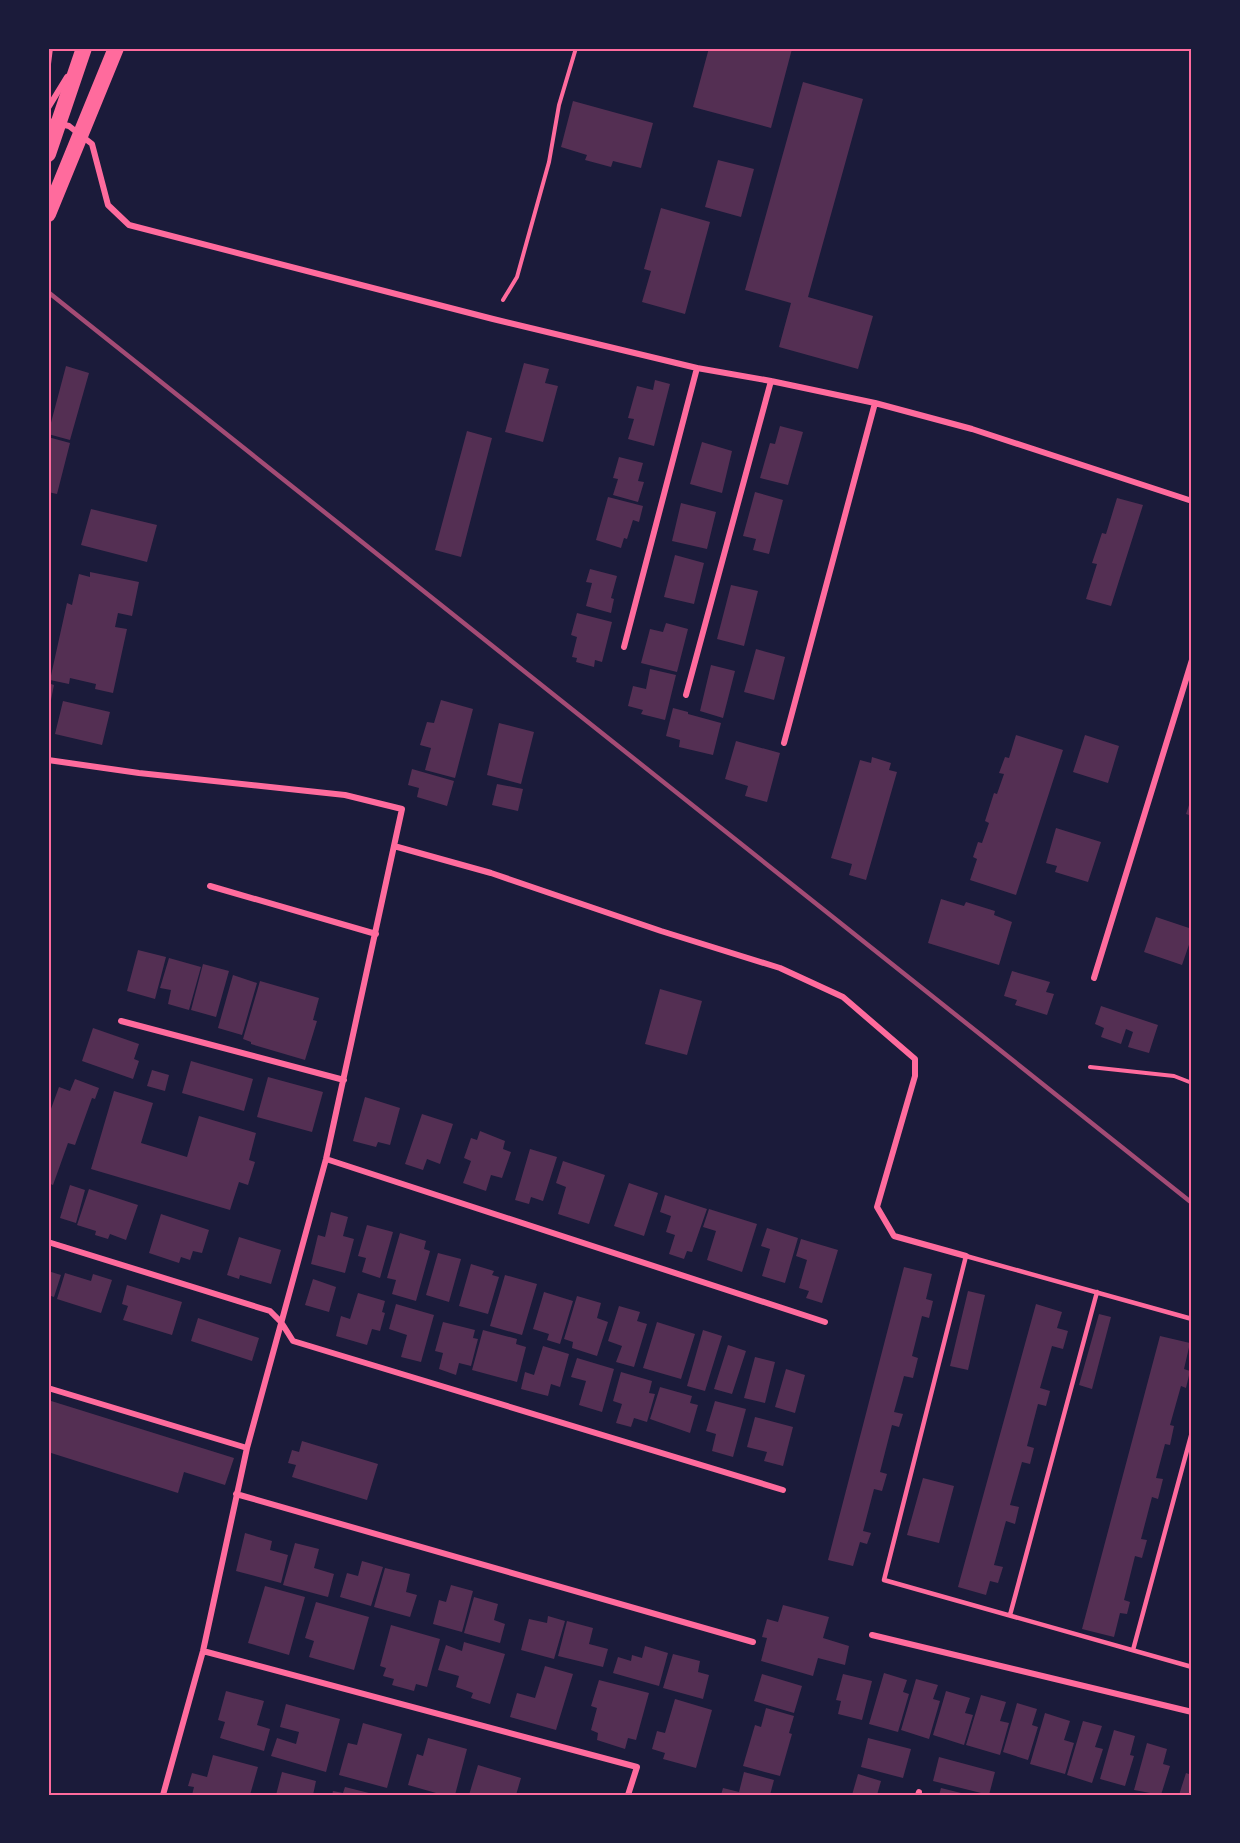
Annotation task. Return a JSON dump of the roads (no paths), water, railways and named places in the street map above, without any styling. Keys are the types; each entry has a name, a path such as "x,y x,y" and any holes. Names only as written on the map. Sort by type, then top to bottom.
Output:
{"highway":[{"path":"48,154 85,48"},
{"path":"48,214 116,48"}],"street":[{"path":"48,64 50,48"},
{"path":"48,108 85,48"},
{"path":"48,121 69,126 92,144 108,205 129,225 493,319 697,368 875,403 972,429 1192,501"},
{"path":"624,647 697,368"},
{"path":"686,695 771,381"},
{"path":"784,743 875,403"},
{"path":"1094,978 1192,660"},
{"path":"48,760 139,773 345,795 402,809 326,1159 247,1448 203,1651 163,1795"},
{"path":"394,846 492,873 661,931 780,968 843,997 915,1059 915,1076 877,1207 894,1236 966,1256"},
{"path":"210,886 375,934"},
{"path":"121,1021 344,1080"},
{"path":"326,1159 825,1322"},
{"path":"48,1242 270,1311 281,1322 292,1341 783,1490"},
{"path":"48,1388 247,1448"},
{"path":"236,1494 753,1642"},
{"path":"872,1635 1192,1712"},
{"path":"203,1651 637,1767 628,1795"}],"lane":[{"path":"1192,1319 966,1256 884,1580 1192,1666"},
{"path":"1010,1616 1097,1292"},
{"path":"1133,1650 1192,1432"}],"railway":[{"path":"48,292 1192,1203"}]}
